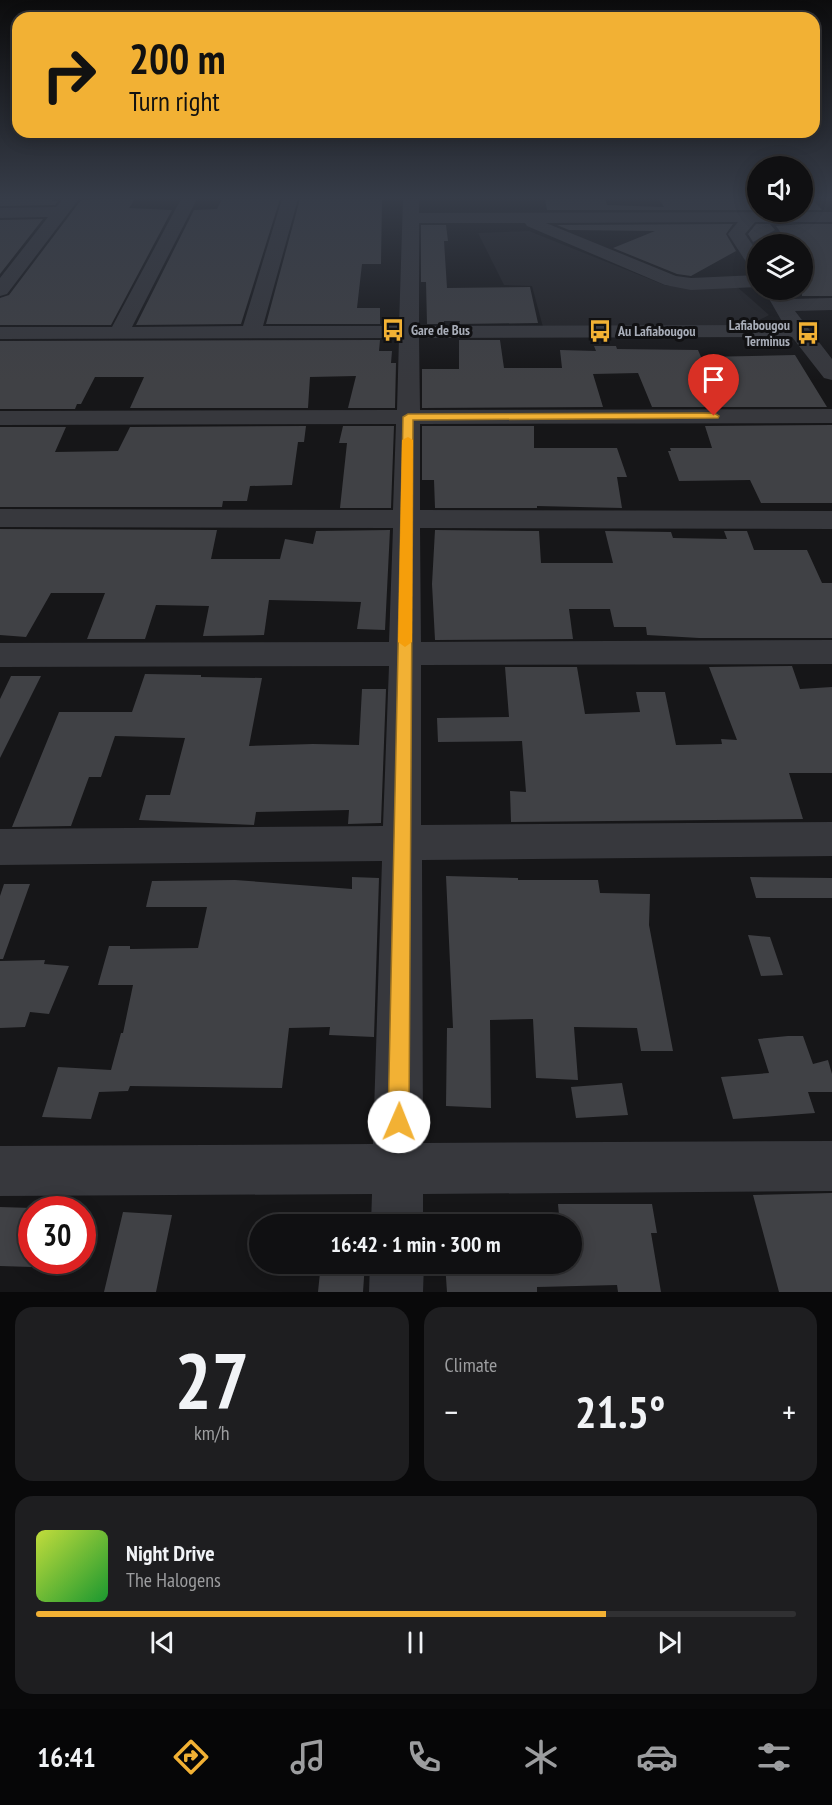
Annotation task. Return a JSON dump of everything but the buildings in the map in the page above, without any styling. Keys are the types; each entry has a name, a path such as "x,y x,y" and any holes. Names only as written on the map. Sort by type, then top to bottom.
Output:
{"street":[{"path":"0,291 24,259"},
{"path":"119,333 158,259"},
{"path":"251,333 272,259"},
{"path":"397,1214 410,259"},
{"path":"620,259 672,281 691,284 747,281"},
{"path":"781,300 798,331 832,373"},
{"path":"802,300 832,304"},
{"path":"0,333 798,331"},
{"path":"0,418 832,416"},
{"path":"0,518 832,520"},
{"path":"0,655 832,652"},
{"path":"0,847 832,839"},
{"path":"0,1171 832,1166"},
{"path":"396,1292 397,1274"}],"shaded area":[{"path":"491,259 600,259 667,286 735,285 747,296 747,300 752,300 769,315 742,329 544,331 532,286 504,285"}],"slow traffic":[{"path":"405,642 408,440"}],"place":[{"name":"Gare de Bus","path":"393,330"},
{"name":"Au Lafiabougou","path":"600,331"},
{"name":"Lafiabougou Terminus","path":"808,333"}],"route":[{"path":"399,1122 408,417 714,416"}]}
